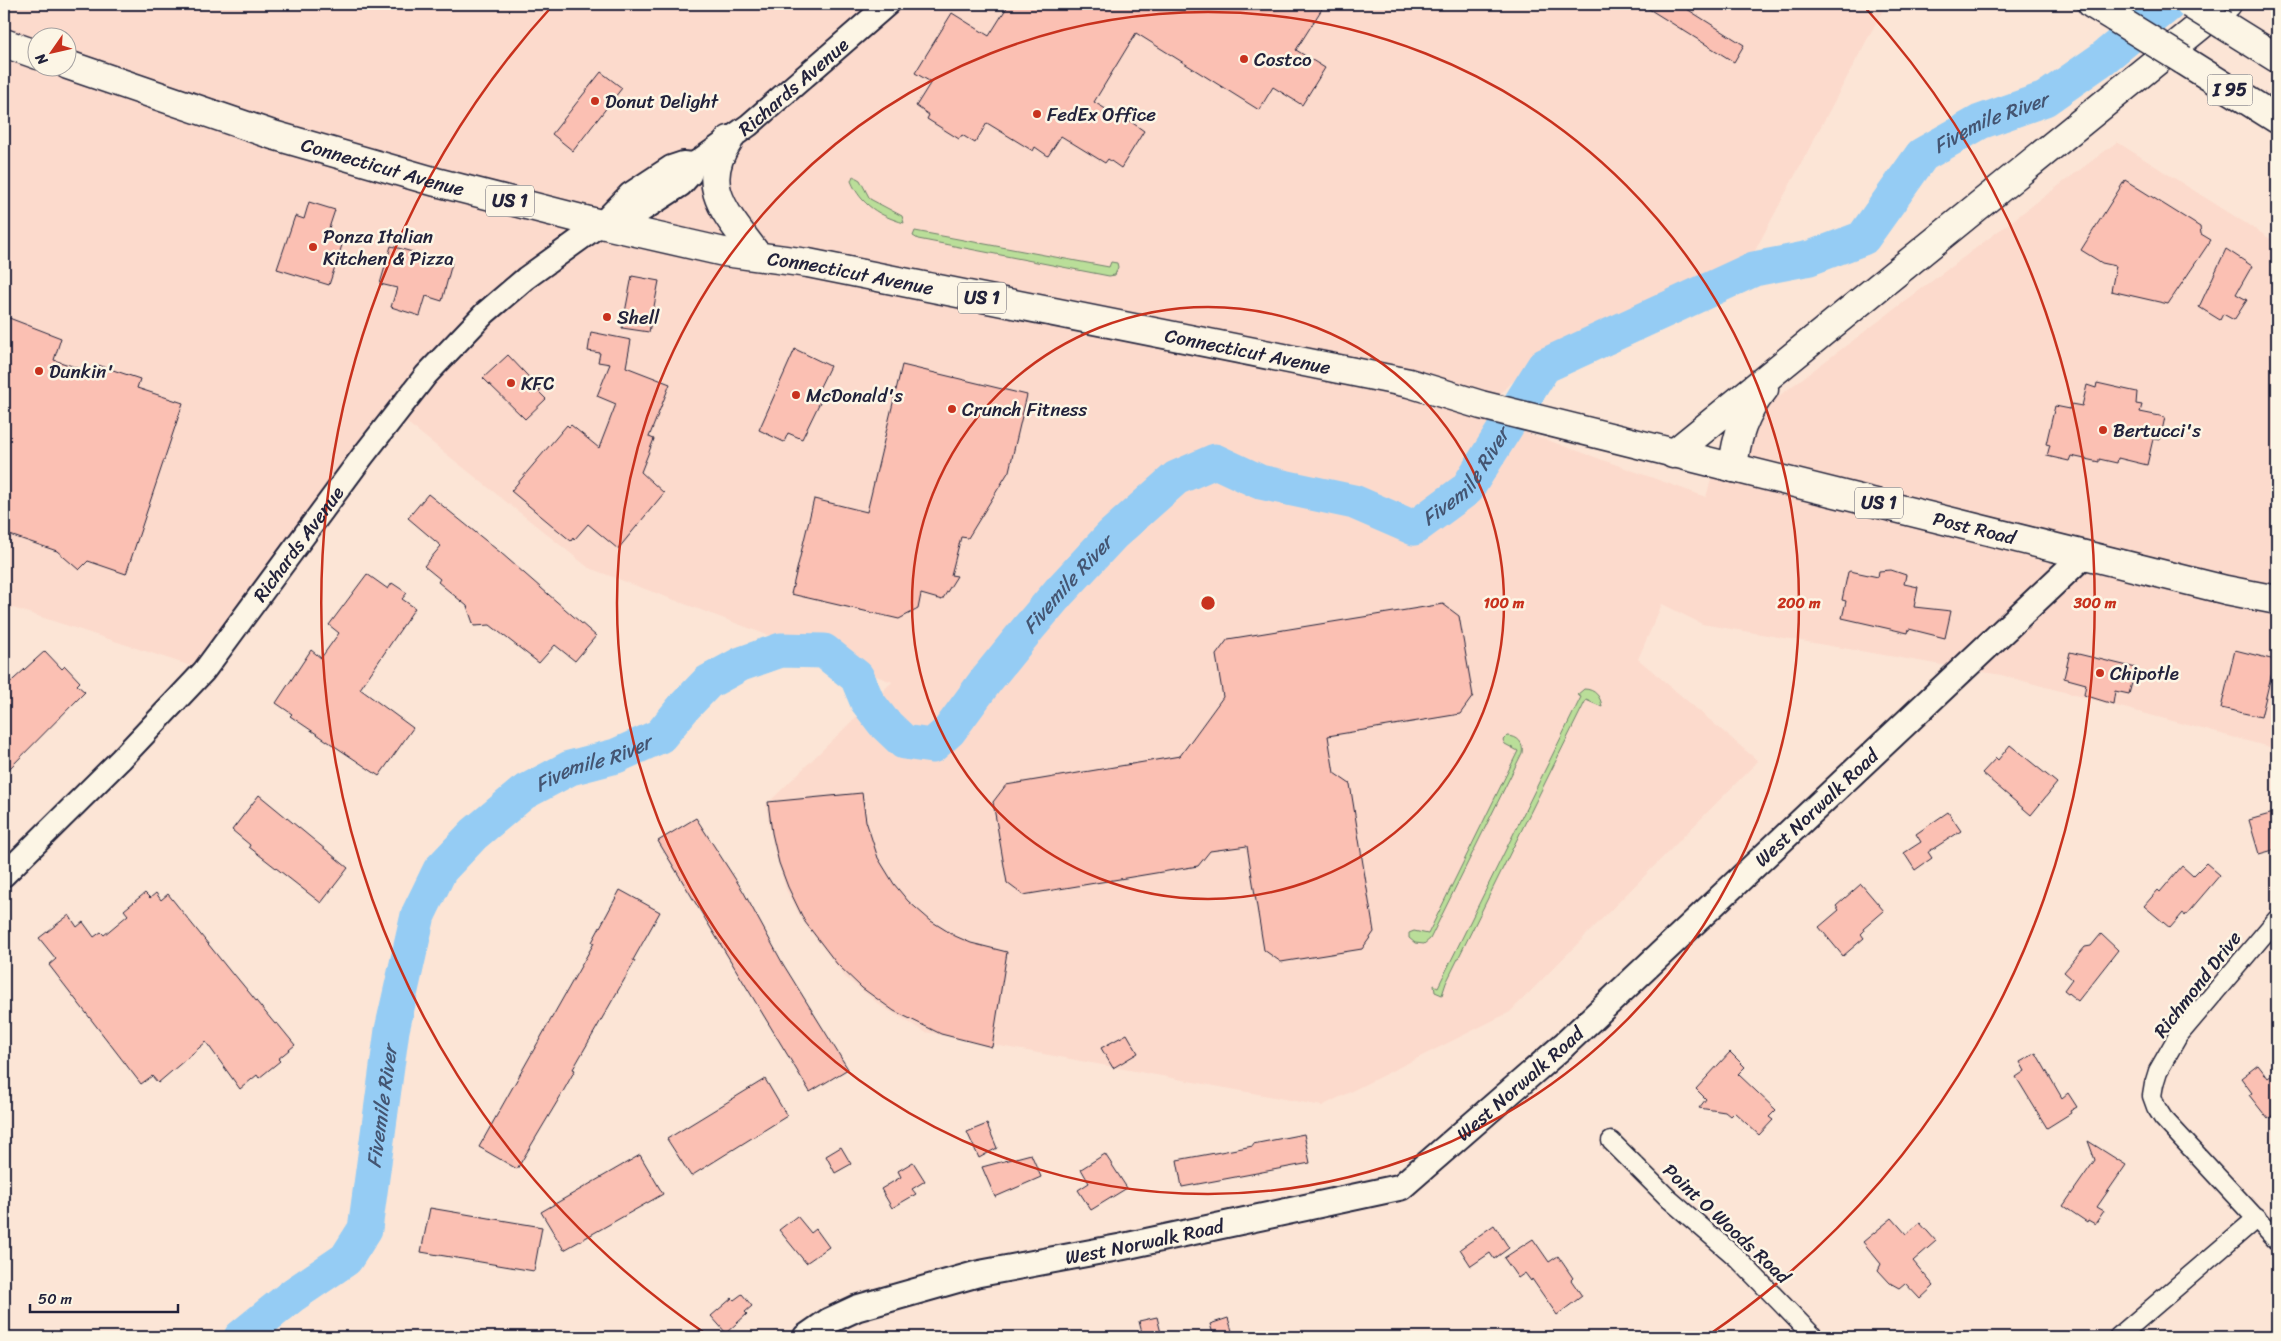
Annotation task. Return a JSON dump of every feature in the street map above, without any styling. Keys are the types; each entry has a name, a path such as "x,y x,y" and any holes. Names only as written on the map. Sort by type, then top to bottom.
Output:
{"main road":[{"name":"I 95","path":"2092,4 2277,119"},
{"name":"I 95","path":"2190,4 2226,14 2277,58"},
{"path":"1673,454 1804,346 2226,14"},
{"path":"4,43 28,51"},
{"name":"Connecticut Avenue","path":"78,68 304,144 436,182 601,224 724,252 808,263 1409,383 1481,405 1673,454"},
{"path":"729,140 716,162 714,172 716,192 756,255"},
{"path":"1733,468 1735,448 1740,430 1753,404 1804,346"},
{"name":"Post Road","path":"1673,454 2084,556 2226,590 2277,600"},
{"name":"West Norwalk Road","path":"806,1337 829,1321 857,1308 977,1274 1121,1247 1402,1187 1564,1045 2084,556"}],"street":[{"name":"Richards Avenue","path":"4,875 121,759 204,671 362,457 426,375 485,312 526,278 601,224 640,211 681,184 690,175 694,164 729,140 888,4"},
{"name":"Richmond Drive","path":"2277,920 2178,1036 2158,1071 2152,1096 2163,1118 2277,1241"},
{"name":"Point O Woods Road","path":"1611,1140 1670,1200 1737,1258 1814,1337"},
{"path":"2118,1337 2257,1218"}],"shaded area":[{"path":"4,4 1886,4 1750,260 1562,345 1510,384 1480,416 1706,497 1723,438 2117,142 2277,243 2277,749 2001,675 1702,624 1662,604 1638,659 1758,761 1510,1012 1322,1106 925,1032 881,1006 845,977 803,921 786,890 773,845 766,805 892,682 589,568 400,417 191,666 4,605"}],"green space":[{"path":"853,176 860,180 870,199 902,216 904,223 879,213 866,203 860,197 851,181"},
{"path":"915,231 1109,267 1111,262 1117,263 1118,267 1115,275 1109,276 918,239 913,236"},
{"path":"1584,689 1591,690 1597,694 1602,707 1586,700 1446,983 1442,995 1435,992 1434,985 1438,987 1581,697 1577,695"},
{"path":"1507,736 1514,737 1521,743 1522,753 1430,939 1424,944 1415,943 1409,938 1409,933 1414,931 1428,934 1518,751 1505,744 1503,740"}],"building":[{"path":"1009,4 1325,4 1296,50 1325,68 1302,105 1273,87 1259,110 1136,33 1094,102 1119,117 1120,114 1144,131 1121,168 1108,159 1105,163 1061,136 1048,156 1035,147 1033,151 987,123 975,143 962,135 959,139 927,119 929,115 916,106 931,82 915,73 952,13 989,36"},
{"path":"1641,4 1679,4 1744,45 1734,62"},
{"name":"Donut Delight","path":"601,72 622,88 573,151 552,134"},
{"path":"2125,180 2200,227 2201,234 2211,240 2168,304 2111,291 2116,266 2102,263 2081,250"},
{"name":"Ponza Italian Kitchen & Pizza","path":"309,202 335,210 328,231 345,236 329,285 277,269 295,216 304,219"},
{"path":"391,246 452,263 442,301 426,296 420,316 391,307 397,288 380,284"},
{"path":"2226,249 2252,266 2236,294 2247,300 2234,320 2223,314 2220,320 2199,307"},
{"path":"632,276 659,281 649,332 622,328"},
{"path":"4,316 61,338 54,360 96,374 98,365 140,379 137,388 183,403 126,574 88,561 79,570 57,551 4,533"},
{"path":"591,332 631,340 626,367 670,384 649,437 654,439 641,472 664,493 618,549 588,524 571,541 511,491 567,425 569,427 571,425 599,448 616,404 597,396 610,364 598,362 600,353 588,351"},
{"name":"McDonald's","path":"795,349 830,366 814,399 820,402 802,439 788,433 784,442 759,430"},
{"name":"KFC","path":"508,355 541,390 538,391 546,399 525,419 483,378"},
{"path":"902,365 1027,395 1009,471 968,538 961,537 951,575 957,576 942,600 921,594 918,609 899,619 791,594 814,499 867,512"},
{"path":"2097,383 2137,392 2136,404 2142,405 2140,412 2165,417 2160,440 2153,439 2147,465 2118,458 2117,463 2099,459 2099,462 2071,456 2069,461 2047,456 2050,445 2046,444 2055,406 2070,409 2071,404 2082,406 2087,385 2096,388"},
{"path":"428,494 501,553 596,636 575,661 555,645 539,663 490,625 474,626 467,606 438,582 440,579 424,566 441,546 408,518"},
{"path":"1891,570 1906,575 1904,584 1918,587 1914,607 1951,611 1945,638 1909,629 1908,633 1842,618 1846,601 1842,600 1848,572 1878,577 1879,571"},
{"path":"367,574 388,589 392,583 407,593 402,599 415,608 360,689 413,728 379,776 290,716 292,714 276,703 311,650 321,658 339,633 329,625"},
{"path":"1443,604 1459,616 1473,696 1460,714 1328,736 1334,773 1350,784 1374,932 1362,949 1281,962 1264,950 1247,846 1210,851 1198,866 1023,895 1007,883 993,802 1006,785 1180,756 1223,697 1216,655 1228,639"},
{"path":"2235,650 2275,660 2261,717 2221,708"},
{"path":"45,651 62,669 65,666 80,682 77,685 85,692 4,774 4,688"},
{"name":"Chipotle","path":"2070,652 2136,668 2129,694 2115,691 2113,704 2084,695 2086,684 2064,678"},
{"path":"2010,745 2057,783 2031,815 1982,773 1996,758 1998,760"},
{"path":"862,793 866,821 878,858 894,884 908,901 931,921 955,936 971,943 1007,952 992,1047 941,1034 894,1011 862,988 837,964 805,922 779,863 772,833 768,802"},
{"path":"259,795 348,868 321,903 249,847 250,845 232,830"},
{"path":"1948,812 1961,831 1928,852 1932,858 1915,870 1904,853 1921,842 1916,834"},
{"path":"2277,812 2277,849 2259,854 2249,820"},
{"path":"696,818 743,891 783,964 848,1069 810,1092 658,841"},
{"path":"2206,863 2220,875 2185,916 2183,913 2170,928 2144,906 2158,890 2160,892 2182,866 2193,876"},
{"path":"1861,884 1884,911 1863,929 1864,931 1861,934 1864,938 1843,956 1819,927 1839,910 1836,906"},
{"path":"620,890 660,912 633,960 635,961 573,1069 575,1070 560,1097 517,1169 479,1147 594,943 592,942"},
{"path":"145,893 150,898 156,893 161,900 168,894 233,975 295,1045 278,1059 280,1061 259,1078 257,1075 240,1089 206,1042 158,1083 152,1076 141,1084 49,965 56,959 39,938 69,915 77,927 83,922 94,937 101,932 104,935 128,915 124,910"},
{"path":"2101,934 2118,950 2078,1001 2064,990 2072,979 2064,972 2085,947 2091,946"},
{"path":"1127,1034 1138,1053 1113,1068 1101,1048"},
{"path":"1730,1052 1745,1067 1738,1074 1776,1110 1769,1117 1773,1120 1759,1135 1734,1112 1730,1116 1725,1112 1699,1108 1706,1099 1696,1089"},
{"path":"2036,1053 2062,1098 2068,1093 2077,1107 2047,1128 2016,1077 2025,1071 2020,1062"},
{"path":"2258,1065 2268,1078 2277,1071 2277,1112 2268,1119 2249,1095 2252,1093 2241,1078"},
{"path":"765,1079 787,1116 691,1176 667,1139"},
{"path":"987,1124 997,1148 979,1158 967,1132"},
{"path":"1304,1134 1310,1163 1182,1187 1177,1160 1253,1146 1253,1144"},
{"path":"2088,1141 2126,1165 2097,1207 2104,1211 2095,1224 2088,1220 2087,1222 2063,1206 2095,1160"},
{"path":"841,1147 851,1164 835,1173 826,1156"},
{"path":"1031,1154 1041,1177 995,1197 982,1167"},
{"path":"1105,1154 1127,1188 1091,1210 1078,1190 1089,1183 1081,1169"},
{"path":"640,1155 663,1194 564,1250 541,1212"},
{"path":"913,1162 925,1181 912,1189 916,1194 892,1208 881,1189 901,1177 898,1171"},
{"path":"430,1208 542,1227 534,1271 421,1252"},
{"path":"797,1216 811,1233 816,1229 829,1247 806,1263 779,1230"},
{"path":"1892,1218 1906,1234 1920,1223 1936,1241 1913,1261 1934,1286 1920,1299 1905,1283 1899,1288 1890,1283 1878,1270 1881,1264 1863,1242"},
{"path":"1494,1225 1509,1248 1494,1259 1490,1253 1471,1266 1460,1249"},
{"path":"1533,1239 1549,1262 1558,1256 1573,1278 1571,1280 1582,1296 1557,1315 1532,1279 1531,1281 1525,1273 1518,1278 1504,1258"},
{"path":"742,1294 752,1306 745,1312 747,1314 726,1333 711,1316 732,1298 734,1300"},
{"path":"1157,1317 1162,1337 1143,1337 1139,1321"},
{"path":"1228,1318 1234,1337 1214,1337 1210,1324"}],"waterway":[{"name":"Fivemile River","path":"241,1337 293,1295 346,1259 365,1229 392,1030 418,915 440,870 474,834 523,793 570,768 616,756 660,736 708,682 741,664 781,650 824,651 857,677 867,701 883,722 904,742 932,746 949,731 987,679 1059,592 1112,535 1176,478 1215,461 1260,482 1354,502 1414,528 1467,489 1544,366 1754,269 1810,258 1863,238 1922,155 1980,122 2045,99 2102,59 2169,4"}],"place":[{"name":"Costco","path":"1244,59"},
{"name":"Donut Delight","path":"595,101"},
{"name":"FedEx Office","path":"1037,114"},
{"name":"Ponza Italian Kitchen & Pizza","path":"313,247"},
{"name":"Shell","path":"607,317"},
{"name":"Dunkin'","path":"39,371"},
{"name":"KFC","path":"511,383"},
{"name":"McDonald's","path":"796,395"},
{"name":"Crunch Fitness","path":"952,409"},
{"name":"Bertucci's","path":"2103,430"},
{"name":"Chipotle","path":"2100,673"}]}
